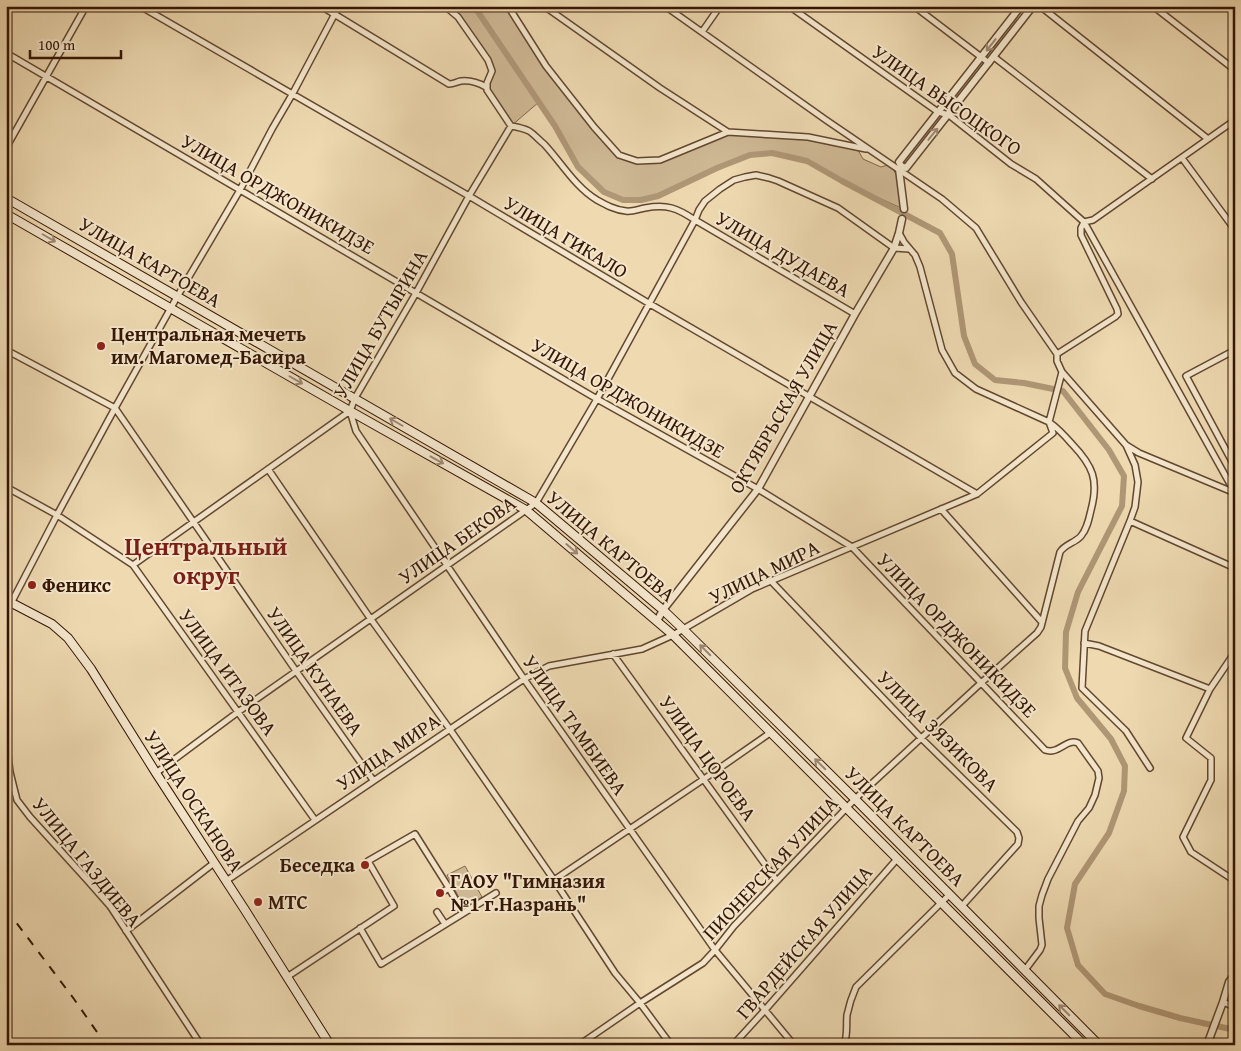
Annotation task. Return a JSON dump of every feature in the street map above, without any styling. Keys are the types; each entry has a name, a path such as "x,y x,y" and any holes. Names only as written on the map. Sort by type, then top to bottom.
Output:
{"main road":[{"name":"УЛИЦА КАРТОЕВА","path":"6,198 536,503 663,610 684,630 1099,1045"},
{"name":"УЛИЦА КАРТОЕВА","path":"6,214 526,510 673,635 1084,1045"},
{"name":"УЛИЦА ОСКАНОВА","path":"9,601 52,624 68,638 91,669 330,1045"}],"street":[{"path":"6,148 86,6"},
{"name":"УЛИЦА ГИКАЛО","path":"140,6 977,494"},
{"path":"321,6 449,84 468,81 479,83 486,87 511,126"},
{"path":"6,612 9,601 115,408 240,190 340,6"},
{"path":"445,6 458,17 488,60 492,71 486,87"},
{"path":"508,6 546,66 594,127 619,155 637,161 660,160 728,132 808,137 869,150"},
{"path":"544,6 660,88 728,132"},
{"path":"666,6 869,150 900,168 942,199 976,228 1021,302 1057,354 1057,361 1062,372 1126,445 1138,453 1235,493"},
{"path":"702,32 720,6"},
{"name":"УЛИЦА ВЫСОЦКОГО","path":"788,6 938,112 949,115 1011,164 1036,179 1084,222 1235,493"},
{"path":"914,6 989,63"},
{"path":"904,209 899,162 1021,6"},
{"path":"900,168 906,168 1033,6"},
{"path":"1040,6 1208,139"},
{"path":"1153,6 1235,70"},
{"name":"УЛИЦА ОРДЖОНИКИДЗЕ","path":"6,53 597,399 758,489 852,547 1045,750 1051,752 1072,741 1078,742 1099,774 1095,795 1089,808 1078,821 1048,878 1039,906 1042,946 1024,970"},
{"path":"994,56 1152,179"},
{"path":"1057,354 1115,318 1118,314 1081,235 1081,228 1084,222 1093,220 1235,120"},
{"name":"УЛИЦА БУТЫРИНА","path":"133,565 350,411 355,398 416,293 468,196 511,126"},
{"name":"УЛИЦА ДУДАЕВА","path":"511,126 521,128 537,138 577,183 595,199 614,209 628,211 658,206 671,207 683,212 855,314"},
{"path":"1182,158 1235,230"},
{"name":"УЛИЦА БЕКОВА","path":"156,773 370,618 536,503 650,304 699,210 706,200 720,189 734,180 756,175 778,181 838,208 894,248"},
{"name":"ОКТЯБРЬСКАЯ УЛИЦА","path":"656,621 758,489 855,314 894,248 902,219"},
{"path":"899,233 915,255 920,267 942,350 955,373 976,389 1050,422"},
{"path":"894,248 910,249"},
{"name":"УЛИЦА КУНАЕВА","path":"6,350 115,408 373,780"},
{"path":"1235,350 1186,376 1235,467"},
{"name":"УЛИЦА МИРА","path":"226,881 449,728 524,679 549,666 642,649 684,630 752,589 977,494 1053,433 1050,422 1062,372"},
{"name":"УЛИЦА ТАМБИЕВА","path":"350,411 356,431 524,679 715,950 794,1045"},
{"name":"ПИОНЕРСКАЯ УЛИЦА","path":"579,1045 702,963 734,926 855,799 1037,632 1040,627 1060,552 1062,548 1076,541 1085,530 1094,497 1095,484 1092,472 1083,456 1050,422"},
{"path":"1126,445 1135,465 1138,482 1135,507 1085,631 1082,688 1126,731 1150,768"},
{"path":"268,469 554,880 615,973 671,1045"},
{"name":"УЛИЦА ИТАЗОВА","path":"6,487 57,515 133,565 315,820"},
{"path":"941,509 1041,621"},
{"path":"1130,521 1235,568"},
{"name":"УЛИЦА ЗЯЗИКОВА","path":"771,581 921,738 1017,832 1018,844 962,906"},
{"path":"1084,643 1099,646 1210,689"},
{"path":"1235,652 1210,689 1186,738 1212,758 1211,780 1183,837 1191,852 1235,881"},
{"name":"УЛИЦА ЦОРОЕВА","path":"613,654 777,881"},
{"path":"554,880 770,733"},
{"name":"УЛИЦА ГАЗДИЕВА","path":"6,738 10,772 17,800 110,906 201,1045"},
{"path":"287,977 394,906 368,861 415,834 446,890 463,913"},
{"name":"ГВАРДЕЙСКАЯ УЛИЦА","path":"733,1045 897,859"},
{"path":"126,931 214,862"},
{"path":"360,928 381,964 496,893"},
{"path":"844,1045 847,1017 856,987 950,894"},
{"path":"437,912 445,924"},
{"path":"1209,1044 1229,982 1235,974"},
{"path":"1223,1002 1235,1007"}],"shaded area":[{"path":"445,6 508,6 546,66 619,155 637,161 660,160 728,132 808,137 858,150 863,159 881,167 888,165 897,176 901,208 842,181 807,161 772,153 750,155 717,168 658,196 641,200 623,200 604,192 578,167 539,102 511,126 487,90 491,66 458,17"},
{"path":"465,866 482,897 464,907 447,875"}],"waterway":[{"path":"474,6 555,126 578,167 604,192 623,200 641,200 658,196 717,168 750,155 772,153 807,161 940,233 952,254 964,336 975,364 995,380 1024,383 1063,391 1109,450 1124,476 1122,506 1078,592 1066,632 1065,668 1077,698 1111,739 1125,766 1124,791 1109,833 1075,884 1067,928 1078,965 1105,994 1180,1018 1235,1030"}],"railway":[{"path":"6,909 106,1045"}],"place":[{"name":"Центральная мечеть им. Магомед-Басира","path":"101,346"},
{"name":"Феникс","path":"32,585"},
{"name":"Беседка","path":"365,865"},
{"name":"ГАОУ \"Гимназия №1 г.Назрань\"","path":"440,893"},
{"name":"МТС","path":"258,902"}],"district":[{"name":"Центральный округ","path":"206,560"}]}
